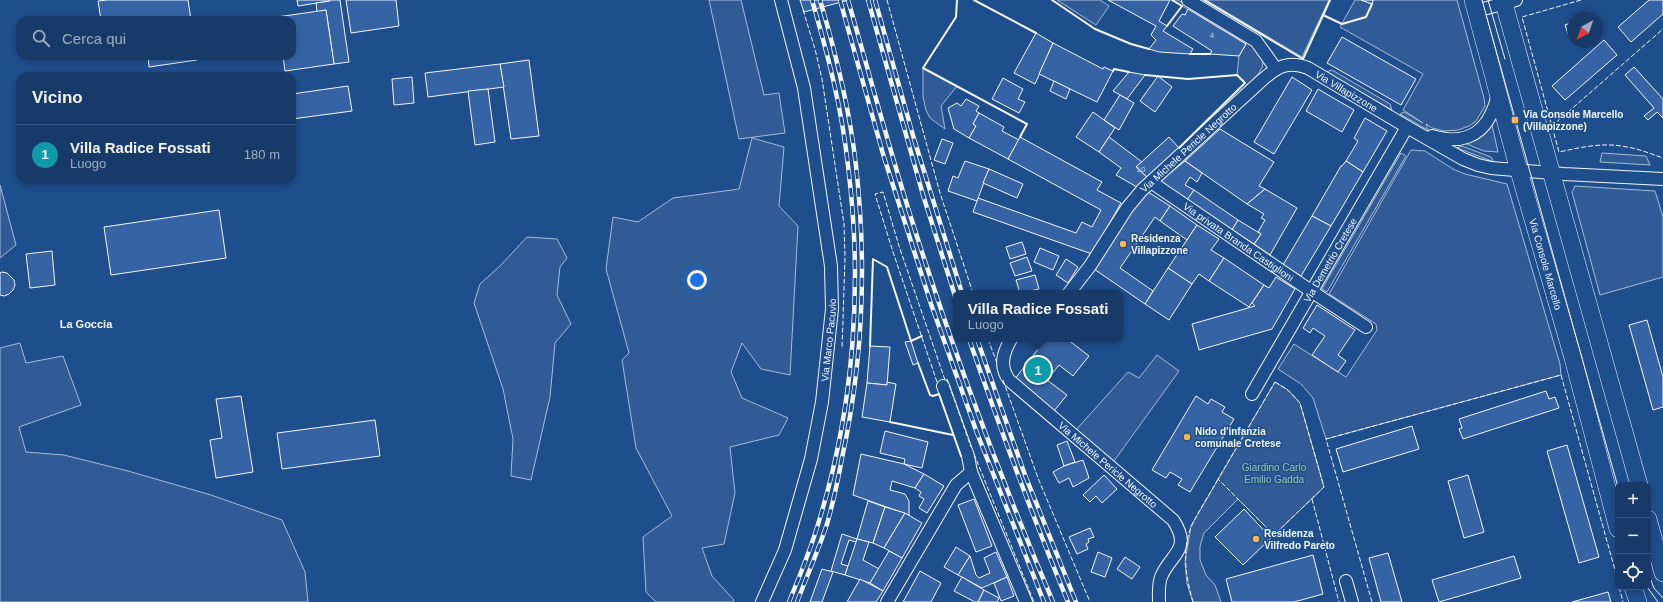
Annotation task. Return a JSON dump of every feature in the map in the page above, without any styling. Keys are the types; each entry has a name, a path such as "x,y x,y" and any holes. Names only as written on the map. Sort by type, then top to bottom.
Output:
{"main road":[{"path":"1508,1 1552,173 1637,482"},
{"name":"Via Console Marcello","path":"1475,5 1519,170 1574,358 1615,518"},
{"path":"1651,530 1663,573"},
{"path":"1634,590 1638,602"}],"street":[{"name":"Via Marco Pacuvio","path":"762,602 774,578 787,544 812,459 822,402 831,321 831,266 801,70 781,0"},
{"path":"1188,0 1256,41 1276,69"},
{"path":"1475,5 1508,1"},
{"name":"Via Villapizzone","path":"1276,69 1291,64 1308,68 1463,159 1478,165 1491,168 1552,173"},
{"name":"Via Michele Pericle Negrotto","path":"1071,290 1090,266 1127,208 1151,182 1276,69"},
{"path":"1407,127 1442,140 1456,140 1469,137 1487,123 1497,101 1497,86"},
{"name":"Via Demetrio Cretese","path":"1252,394 1407,127"},
{"path":"1552,173 1663,179"},
{"name":"Via privata Branda Castiglioni","path":"1151,182 1366,327"},
{"name":"Via Michele Pericle Negrotto","path":"1010,342 1003,355 1002,364 1005,374 1009,380 1173,520 1180,537 1180,547 1161,578 1159,602"},
{"path":"943,386 968,456 971,472 1026,602"},
{"path":"887,602 956,485 971,472"},
{"path":"1346,581 1352,602"}],"shaded area":[{"path":"709,0 741,0 764,95 779,93 785,133 739,139"},
{"path":"1057,0 1100,0 1109,6 1096,25"},
{"path":"1172,0 1178,0 1254,47 1260,53 1263,62 1262,68 1248,86 1237,75 1239,56 1246,44"},
{"path":"1206,0 1329,0 1302,57"},
{"path":"1355,0 1361,0 1372,4 1373,0 1457,0 1484,98 1485,106 1476,121 1469,126 1458,130 1444,131 1432,128 1426,124 1428,130 1400,114 1404,112 1423,123 1403,110 1423,74 1340,27"},
{"path":"923,68 957,86 941,106 945,129 930,118 926,110 923,97"},
{"path":"1332,70 1390,104 1392,110 1325,72"},
{"path":"1491,124 1498,152 1484,151 1464,143"},
{"path":"752,138 784,147 779,206 798,226 790,375 761,369 742,343 731,372 742,398 788,418 779,435 730,447 735,493 724,544 702,548 712,576 734,600 733,602 656,602 646,592 643,537 672,516 636,448 622,360 629,353 606,269 613,217 638,222 673,198 739,189"},
{"path":"1462,146 1491,157 1494,162 1457,148"},
{"path":"1411,150 1425,151 1453,169 1465,174 1507,184 1560,364 1561,375 1326,439 1313,398 1301,384 1278,369 1294,344 1346,377 1377,330 1376,324 1329,294"},
{"path":"1401,153 1406,156 1327,292 1322,289"},
{"path":"1602,153 1646,156 1650,165 1600,162"},
{"path":"0,185 16,245 0,258"},
{"path":"1575,186 1655,191 1663,217 1663,277 1600,295 1572,192"},
{"path":"527,237 557,239 567,258 560,267 557,295 571,324 555,343 550,397 531,480 511,476 513,439 503,389 474,303 480,284 500,266"},
{"path":"20,343 26,363 63,356 81,405 19,427 26,452 64,455 128,471 211,495 282,520 305,572 308,602 0,602 0,348"},
{"path":"1157,355 1179,371 1114,461 1075,431 1128,372 1139,378"},
{"name":"Giardino Carlo Emilio Gadda","path":"1275,382 1288,390 1300,403 1324,487 1274,535 1238,499 1204,533 1200,546 1200,560 1206,575 1215,585 1221,602 1193,602 1187,584 1185,562 1191,526"}],"building":[{"path":"188,0 190,16 100,16 98,1"},
{"path":"297,0 330,0 330,1 298,6"},
{"path":"330,0 340,0 349,62 334,64 326,10 317,12 316,3"},
{"path":"346,0 396,0 399,26 351,33"},
{"path":"800,0 849,0 804,12"},
{"path":"1108,0 1170,0 1159,21 1167,26 1163,31 1193,49 1190,54 1159,52 1149,49 1156,40 1151,35 1156,26"},
{"path":"1361,0 1373,0 1372,4"},
{"path":"1649,0 1663,0 1663,14 1631,42 1618,27"},
{"path":"1188,9 1246,44 1239,56 1210,54 1212,51 1173,26 1182,14 1185,15"},
{"path":"326,10 334,64 285,71 284,60 296,60 296,16 284,16"},
{"path":"1036,33 1053,43 1035,84 1014,73"},
{"path":"1342,37 1416,79 1401,105 1327,63"},
{"path":"1604,40 1617,55 1565,100 1552,86 1595,48 1603,48"},
{"path":"1053,43 1103,69 1104,67 1113,71 1097,102 1039,74"},
{"path":"148,60 197,60 149,67"},
{"path":"529,60 539,136 511,139 500,64"},
{"path":"500,64 504,87 428,97 425,73"},
{"path":"1634,67 1663,99 1663,118 1657,112 1648,120 1644,116 1654,108 1625,75"},
{"path":"1129,72 1145,75 1127,99 1113,91"},
{"path":"1158,76 1172,87 1155,112 1140,101"},
{"path":"412,77 414,103 394,105 392,79"},
{"path":"1292,77 1312,90 1274,154 1254,142"},
{"path":"1003,78 1023,89 1018,99 1025,102 1019,113 992,99"},
{"path":"1054,81 1070,89 1066,99 1050,91"},
{"path":"348,86 352,111 296,118 296,93"},
{"path":"488,89 495,142 475,145 468,91"},
{"path":"1318,89 1354,110 1342,132 1306,111"},
{"path":"1120,95 1134,103 1119,130 1104,120"},
{"path":"966,99 979,106 976,111 979,113 973,124 976,126 969,138 954,129 948,108 957,103 961,106"},
{"path":"1093,112 1115,128 1099,152 1076,137"},
{"path":"979,113 1004,127 1002,131 1019,140 1008,159 969,138 976,126 973,124"},
{"path":"1365,118 1387,131 1363,172 1346,161 1358,141 1354,138"},
{"path":"1220,129 1274,162 1259,186 1265,189 1247,204 1185,161"},
{"path":"1020,137 1102,182 1097,190 1121,203 1092,254 973,212 978,198 1076,233 1082,222 1092,227 1101,210 1008,159"},
{"path":"1109,137 1142,162 1136,167 1147,177 1137,187 1116,175 1121,168 1099,152"},
{"path":"1169,137 1179,148 1147,177 1136,167"},
{"path":"942,139 953,143 945,164 934,160"},
{"path":"965,161 989,169 977,201 948,191 953,176 958,178"},
{"path":"1185,161 1202,173 1197,182 1190,177 1185,185 1194,190 1187,200 1160,181"},
{"path":"1346,161 1363,172 1331,226 1312,216 1341,166"},
{"path":"989,169 1023,184 1017,198 983,183"},
{"path":"1265,189 1297,208 1270,255 1254,244 1261,234 1258,232 1265,220 1261,218 1264,214 1247,204"},
{"path":"1194,190 1238,220 1232,230 1187,200"},
{"name":"Residenza Villapizzone","path":"1148,192 1170,206 1160,221 1155,217 1120,268 1153,291 1145,304 1094,269 1132,211"},
{"name":"Residenza Villapizzone","path":"1170,206 1197,225 1187,240 1160,221"},
{"path":"219,210 226,258 111,275 104,227"},
{"path":"1312,216 1331,226 1301,276 1283,265"},
{"path":"1238,220 1261,234 1254,244 1232,230"},
{"path":"1197,225 1219,239 1211,250 1224,258 1209,281 1199,274 1192,284 1168,268"},
{"path":"1022,242 1026,254 1010,259 1006,247"},
{"path":"1040,248 1059,256 1053,270 1034,262"},
{"path":"52,251 55,285 30,288 26,254"},
{"path":"1027,257 1032,271 1015,276 1010,263"},
{"path":"1224,258 1264,285 1249,307 1209,281"},
{"path":"1066,259 1078,267 1068,283 1056,275"},
{"path":"1168,268 1192,284 1169,320 1145,304"},
{"path":"0,273 7,273 14,280 15,285 9,294 4,296 0,295"},
{"path":"1035,275 1039,289 1019,290 1016,280"},
{"path":"1276,277 1295,289 1272,329 1199,350 1192,324 1255,306 1252,303 1264,285 1269,288"},
{"path":"1317,305 1355,330 1338,355 1346,361 1338,372 1312,355 1325,336 1313,328 1310,333 1303,328"},
{"path":"1647,320 1663,377 1663,407 1653,410 1629,325"},
{"path":"911,341 918,363 913,365 905,342"},
{"path":"1044,342 1071,342 1089,356 1073,376 1059,365 1047,380 1067,395 1054,411 1014,380"},
{"path":"870,346 890,347 887,385 867,383"},
{"path":"887,382 896,384 890,422 862,417 867,383 887,385"},
{"path":"1546,391 1549,399 1555,397 1559,408 1463,439 1459,429 1462,428 1459,419"},
{"path":"241,396 253,472 216,478 210,440 222,438 216,399"},
{"path":"1196,396 1208,404 1211,399 1225,407 1222,412 1234,419 1190,492 1178,485 1182,479 1170,472 1166,478 1152,470"},
{"path":"375,420 380,456 282,469 277,433"},
{"path":"1412,426 1419,449 1343,472 1336,449"},
{"path":"885,431 928,442 922,468 904,464 905,459 880,453"},
{"path":"1067,441 1075,462 1064,466 1057,445"},
{"path":"1567,445 1599,557 1579,563 1547,451"},
{"path":"861,454 904,464 924,474 915,488 892,481 890,490 905,494 909,501 909,515 853,495"},
{"path":"1083,460 1089,478 1073,487 1069,478 1059,483 1053,472 1064,466"},
{"path":"924,474 944,486 927,513 919,508 924,499 919,496 921,492 915,488"},
{"path":"1104,475 1117,489 1102,503 1096,496 1090,502 1083,495"},
{"path":"1468,475 1484,532 1464,538 1448,481"},
{"path":"974,499 992,546 976,552 958,505"},
{"path":"868,501 885,507 873,543 857,539"},
{"path":"885,507 905,513 884,548 873,543"},
{"path":"1244,509 1271,538 1243,565 1215,537"},
{"path":"905,513 922,523 902,558 884,548"},
{"path":"1090,528 1094,537 1088,539 1089,542 1086,544 1088,549 1077,554 1069,537"},
{"path":"842,534 857,539 856,542 849,540 841,564 848,566 845,575 831,571"},
{"path":"857,539 869,542 863,560 879,569 870,583 845,575"},
{"path":"956,547 970,556 958,575 944,567"},
{"path":"889,551 902,558 883,591 870,583"},
{"path":"996,552 1007,577 982,588 958,575 970,556 976,575 979,578 990,573 984,558"},
{"path":"1098,552 1112,558 1105,577 1091,572"},
{"path":"1388,553 1402,602 1381,602 1369,558"},
{"path":"1313,555 1323,594 1294,602 1232,602 1226,579"},
{"path":"1514,556 1521,578 1439,602 1432,580"},
{"path":"1125,557 1140,567 1132,579 1117,569"},
{"path":"822,569 833,572 822,602 810,602"},
{"path":"920,571 941,583 931,602 903,602"},
{"path":"962,577 984,590 978,602 975,602 954,591"},
{"path":"1007,577 1014,596 1001,601 994,583"},
{"path":"860,579 883,591 876,602 847,602"},
{"path":"984,590 999,598 997,602 978,602"},
{"path":"1608,592 1611,602 1572,602"}],"tram line":[{"path":"1482,0 1617,482"},
{"path":"1488,0 1505,59"},
{"path":"1651,580 1654,588 1663,598"},
{"path":"1649,590 1658,602"}],"railway":[{"path":"789,602 812,542 831,478 848,390 855,300 855,255 852,210 842,124 834,82 812,0"},
{"path":"797,602 824,534 835,491 855,386 861,313 861,239 856,166 842,82 820,0"},
{"path":"840,0 883,154 931,304 977,433 1044,602"},
{"path":"848,0 905,199 945,322 997,463 1053,602"},
{"path":"868,0 923,195 953,290"},
{"path":"875,0 914,139 961,290"},
{"path":"970,342 992,405 1068,602"},
{"path":"978,342 1025,475 1076,602"}],"fence":[{"path":"887,0 940,193 972,290"},
{"path":"1581,0 1522,17 1559,152 1585,147 1610,145 1636,149 1663,158"},
{"path":"803,10 815,49 822,79 844,224 845,258 842,349"},
{"path":"1552,126 1663,29"},
{"path":"937,382 875,194 883,192 899,246 945,380 947,379 971,447"},
{"path":"989,342 997,363"},
{"path":"1372,602 1326,439 1561,375 1615,570"},
{"path":"1003,380 1038,478 1090,602"},
{"path":"1275,382 1288,390 1300,403 1324,487 1274,535 1218,479 1275,382"},
{"path":"974,454 1034,602"},
{"path":"1193,602 1188,583 1186,564 1189,534 1192,525 1218,479"},
{"path":"1312,499 1339,602"},
{"path":"1620,590 1623,602"}],"wall":[{"path":"957,0 956,17 923,68 1027,124 1020,137"},
{"path":"974,0 1036,33"},
{"path":"1052,0 1095,29 1131,44 1149,49"},
{"path":"1167,26 1182,6 1172,0"},
{"path":"1204,0 1303,59 1330,0"},
{"path":"1323,15 1342,24 1366,17 1372,4"},
{"path":"1190,54 1210,54"},
{"path":"1113,71 1114,69 1129,72"},
{"path":"1145,75 1188,79 1237,75 1245,83 1179,148"},
{"path":"870,346 873,259 887,267 911,341 922,336"},
{"path":"918,363 930,395 933,396 939,394 961,456"},
{"path":"890,422 953,435"}],"place":[{"name":"Via Console Marcello (Villapizzone)","path":"1515,120"},
{"name":"Residenza Villapizzone","path":"1123,244"},
{"name":"Villa Radice Fossati","path":"1038,370"},
{"name":"Nido d'infanzia comunale Cretese","path":"1187,437"},
{"name":"Residenza Vilfredo Pareto","path":"1256,539"}],"district":[{"name":"La Goccia","path":"86,324"}]}
